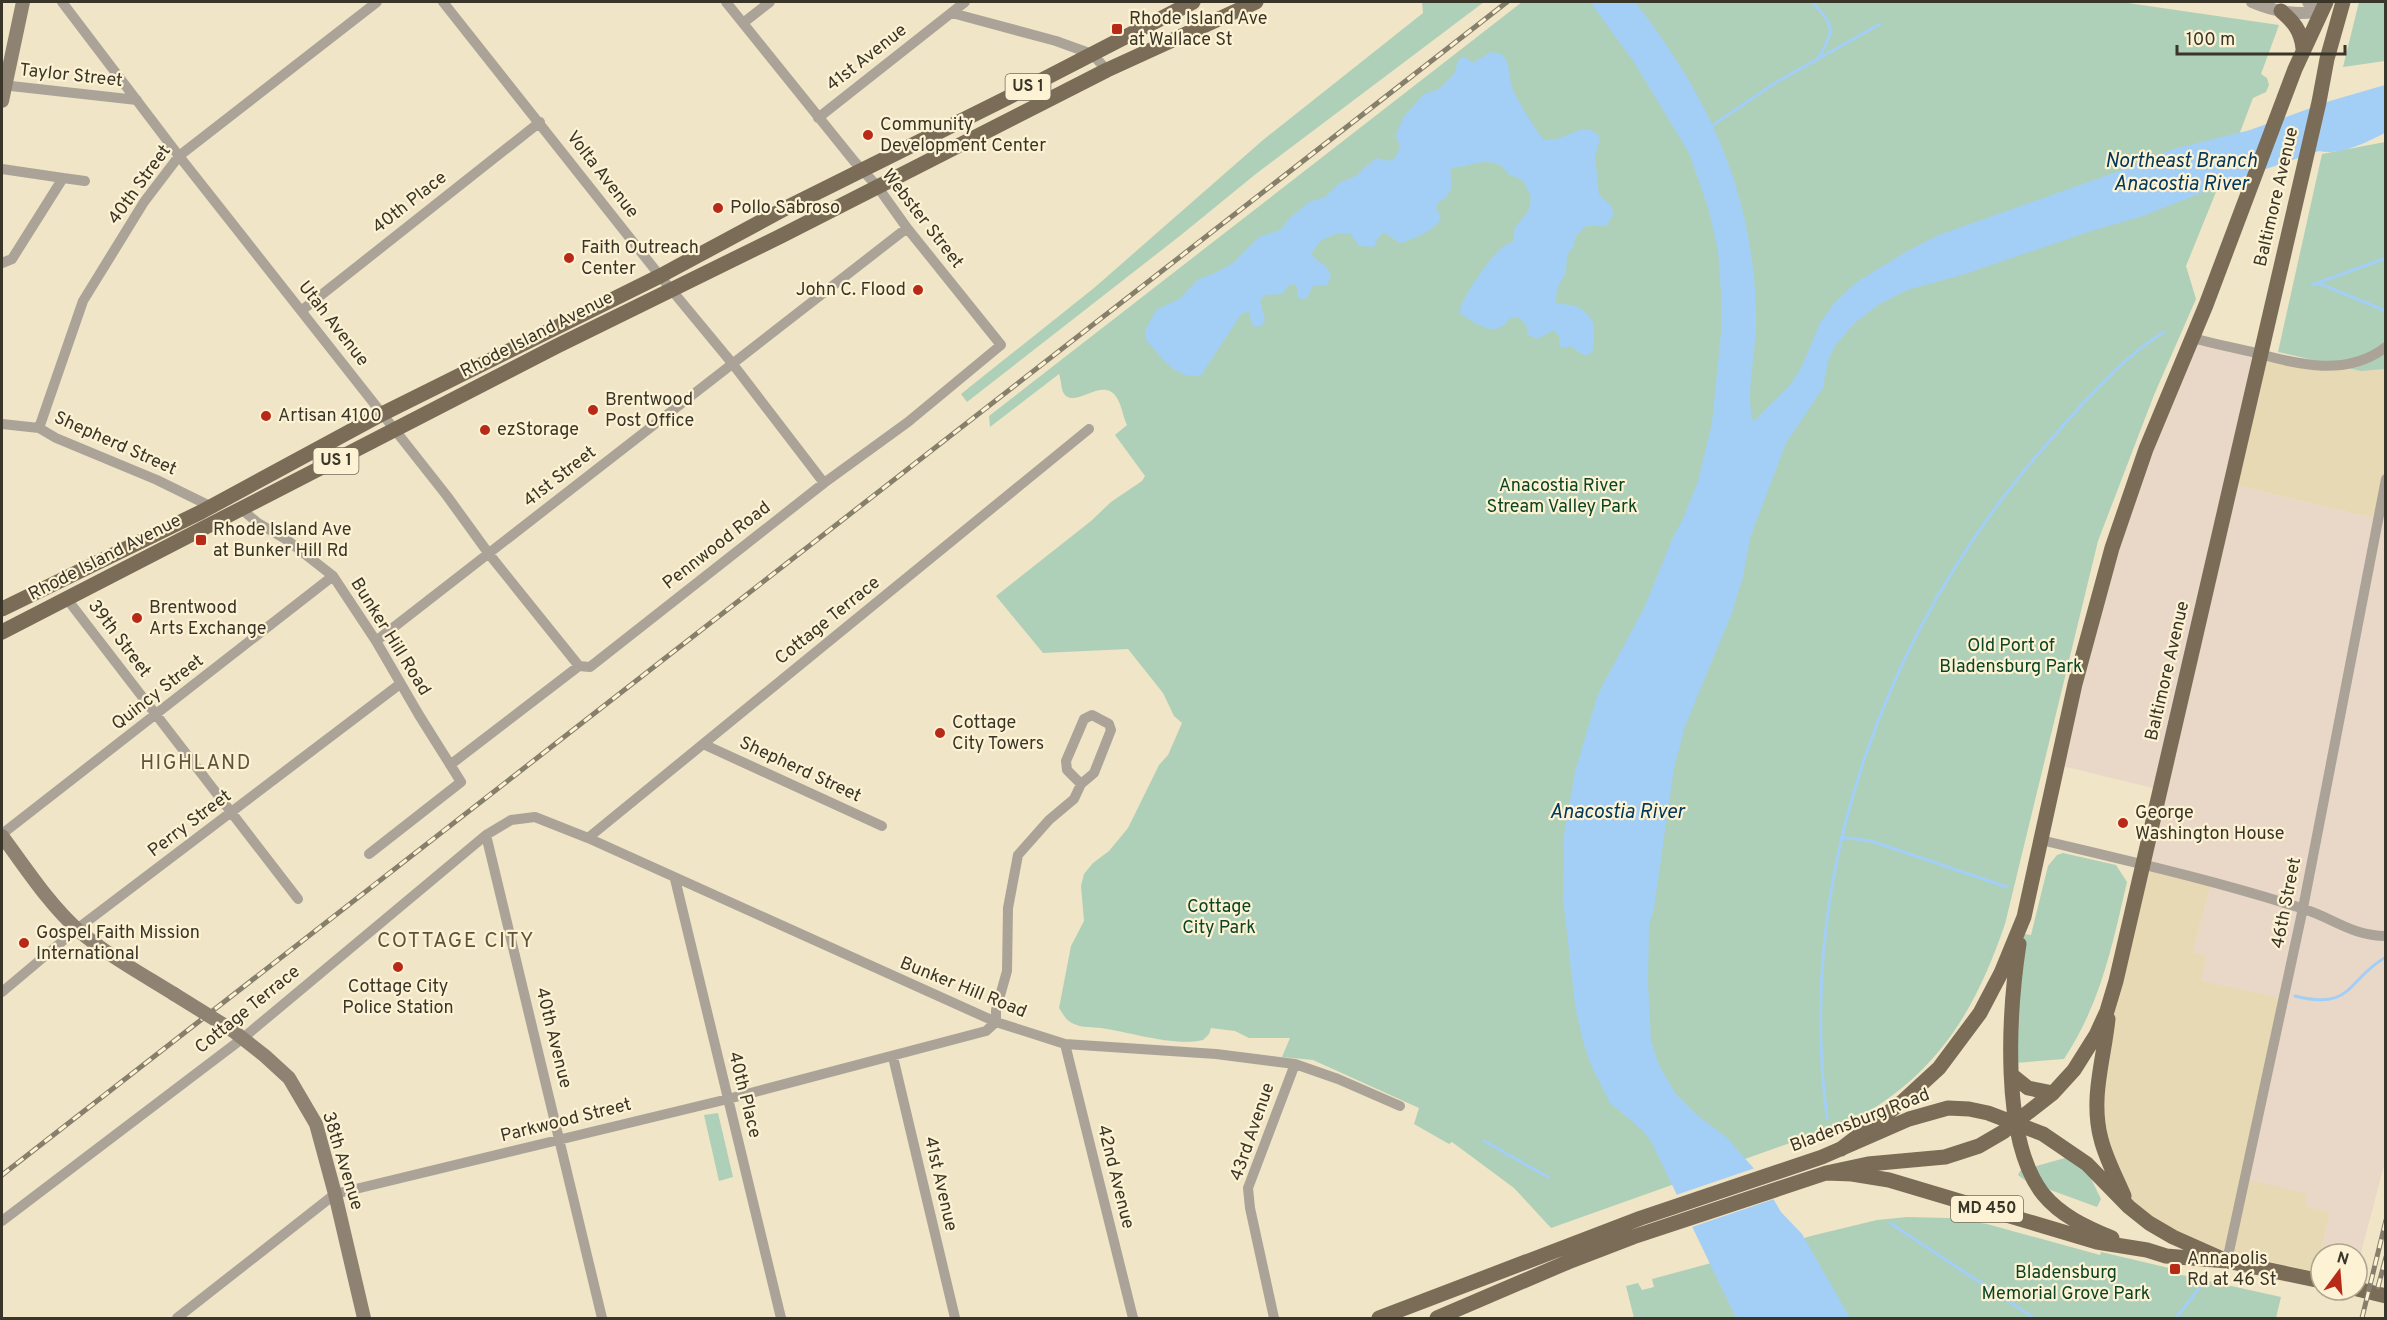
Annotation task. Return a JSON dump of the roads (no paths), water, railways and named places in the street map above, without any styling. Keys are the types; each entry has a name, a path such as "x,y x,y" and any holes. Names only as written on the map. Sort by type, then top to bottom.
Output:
{"main road":[{"path":"2,101 3,85 23,2"},
{"name":"Rhode Island Avenue","path":"2,609 210,506 382,414 660,276 788,207 1193,2"},
{"name":"Rhode Island Avenue","path":"2,632 394,430 1107,70 1256,2"},
{"path":"2333,35 2332,24 2324,6 2336,2"},
{"name":"Baltimore Avenue","path":"1826,1173 1868,1164 1930,1159 1958,1154 1985,1143 2053,1093 2074,1070 2090,1047 2111,999 2144,865 2327,59 2343,2"},
{"name":"Baltimore Avenue","path":"1841,1149 1915,1092 1950,1055 1988,999 2024,917 2075,684 2112,548 2146,449 2193,338 2303,48 2324,6"},
{"path":"2281,10 2295,22 2302,38 2303,48"},
{"name":"38th Avenue","path":"2,835 37,884 76,928 100,947 237,1034 289,1078 316,1125 364,1318"},
{"path":"2024,917 2013,998 2013,1076 2016,1122 2031,1174 2053,1204 2071,1218 2088,1228 2147,1250"},
{"path":"2111,999 2098,1080 2097,1115 2103,1148 2129,1207"},
{"path":"2013,1076 2028,1088 2053,1093"},
{"name":"Bladensburg Road","path":"1380,1318 1801,1173 1841,1149 1909,1119 1948,1108 1978,1110 2016,1122 2043,1134 2075,1155 2149,1223 2173,1237 2227,1261"},
{"name":"Bladensburg Road","path":"1801,1173 1859,1175 1889,1180 2091,1240 2147,1250 2166,1256 2227,1261"},
{"name":"Bladensburg Road","path":"1437,1318 1667,1218"},
{"name":"MD 450","path":"2227,1261 2309,1278"},
{"path":"2369,1292 2385,1296"}],"street":[{"name":"40th Street","path":"39,428 83,301 144,202 179,156 378,2"},
{"name":"Volta Avenue","path":"443,2 660,276 732,363 824,483"},
{"name":"Webster Street","path":"726,2 818,118 877,186 907,228 1001,345"},
{"path":"743,23 770,2"},
{"name":"41st Avenue","path":"818,118 965,2"},
{"path":"2252,2 2301,14 2324,6"},
{"path":"2308,2 2324,6"},
{"name":"Utah Avenue","path":"67,3 179,156 579,666"},
{"path":"952,13 1056,41 1092,54 1107,70"},
{"name":"Taylor Street","path":"3,85 137,100"},
{"name":"40th Place","path":"301,311 540,122"},
{"path":"2,170 85,181"},
{"path":"2,262 12,259 63,178"},
{"name":"41st Street","path":"376,640 907,228"},
{"path":"2193,338 2314,366 2355,363 2385,347"},
{"name":"Pennwood Road","path":"450,765 579,666 590,667 824,483 908,422 1001,345"},
{"name":"Shepherd Street","path":"2,424 39,428 56,438 157,480 210,506"},
{"name":"Cottage Terrace","path":"588,838 1089,429"},
{"name":"46th Street","path":"2227,1261 2303,908 2385,479"},
{"name":"Bunker Hill Road","path":"241,509 258,524 287,540 333,576 376,640 400,684 461,782 369,854"},
{"name":"Quincy Street","path":"2,835 333,576"},
{"name":"39th Street","path":"67,599 298,899"},
{"name":"Perry Street","path":"2,992 76,928 231,814 400,684"},
{"path":"996,1022 996,1010 1007,971 1008,908 1018,855 1049,820 1074,799 1081,784 1094,773 1111,730 1109,724 1092,715 1084,719 1066,761 1067,770 1081,784"},
{"name":"Shepherd Street","path":"703,744 882,826"},
{"name":"Cottage Terrace","path":"2,1221 486,835 511,820 536,817"},
{"name":"Bunker Hill Road","path":"536,817 588,838 996,1022 1065,1044 1216,1054 1295,1064 1338,1079 1400,1106"},
{"name":"40th Avenue","path":"486,835 561,1139 602,1318"},
{"path":"2041,840 2303,908 2344,928 2385,936"},
{"name":"40th Place","path":"675,879 781,1318"},
{"name":"Parkwood Street","path":"183,1316 335,1194 893,1057 986,1031 996,1022"},
{"name":"42nd Avenue","path":"1065,1044 1133,1318"},
{"name":"41st Avenue","path":"893,1057 955,1318"},
{"name":"43rd Avenue","path":"1274,1318 1250,1208 1248,1188 1295,1064"}],"water":[{"name":"Anacostia River","path":"1590,2 1635,2 1686,76 1707,113 1724,152 1738,192 1748,234 1754,277 1756,335 1750,385 1753,422 1790,385 1801,368 1820,323 1834,303 1857,282 1909,250 1939,235 2125,169 2173,149 2250,130 2330,101 2385,85 2385,133 2362,144 2336,152 2319,151 2242,177 2140,217 2094,230 1962,275 1907,290 1878,305 1856,322 1836,344 1828,361 1823,388 1786,443 1750,538 1743,577 1731,615 1685,726 1674,768 1654,908 1649,925 1648,983 1651,1041 1659,1065 1675,1093 1697,1115 1726,1137 1758,1173 1781,1212 1802,1234 1850,1318 1736,1318 1651,1141 1641,1129 1610,1103 1591,1065 1575,1005 1563,898 1564,835 1575,772 1598,694 1645,606 1698,481 1712,423 1721,333 1718,250 1708,207 1689,153 1634,62"},
{"path":"1491,52 1502,54 1505,58 1515,95 1543,139 1559,139 1587,129 1600,138 1595,157 1599,195 1611,206 1614,214 1606,226 1586,226 1576,235 1573,247 1567,255 1566,272 1558,287 1555,302 1578,308 1591,318 1594,325 1594,345 1591,353 1582,354 1570,346 1564,348 1560,346 1559,336 1554,330 1537,339 1527,334 1527,327 1520,318 1512,317 1501,327 1491,329 1479,325 1460,313 1464,299 1483,270 1500,249 1513,242 1515,227 1528,212 1531,197 1523,180 1509,175 1495,163 1484,162 1451,169 1450,190 1436,207 1441,219 1429,231 1417,237 1401,243 1383,233 1374,247 1359,246 1350,233 1332,235 1321,241 1312,255 1328,269 1331,277 1327,285 1314,285 1309,296 1301,299 1298,297 1297,287 1294,284 1289,285 1282,294 1265,295 1260,301 1265,320 1262,325 1257,327 1252,325 1249,312 1242,313 1201,375 1184,374 1163,360 1146,340 1145,331 1156,310 1181,298 1197,280 1233,263 1259,237 1280,230 1309,202 1325,197 1341,182 1354,177 1376,158 1389,161 1395,158 1400,147 1396,135 1404,116 1424,94 1439,89 1454,74 1459,59 1466,57 1472,63"}],"waterway":[{"path":"1812,2 1825,18 1830,29 1818,59"},
{"path":"1710,127 1775,83 1880,24"},
{"path":"2312,285 2386,258"},
{"path":"2318,283 2386,311"},
{"path":"1827,1118 1821,1025 1826,933 1841,842 1866,754 1900,669 1943,587 1994,510 2052,438 2091,395 2134,354 2164,332"},
{"path":"1841,837 1871,841 2007,887"},
{"path":"2295,996 2314,1000 2339,996 2386,957"},
{"path":"1484,1141 1548,1177"},
{"path":"1890,1223 2034,1318"},
{"path":"2176,1318 2204,1282"}],"railway":[{"path":"2,1175 1507,2"},
{"path":"2362,1318 2386,1220"},
{"path":"2378,1287 2386,1257"}],"place":[{"name":"Rhode Island Ave at Wallace St","path":"1117,29"},
{"name":"Community Development Center","path":"868,135"},
{"name":"Pollo Sabroso","path":"718,208"},
{"name":"Faith Outreach Center","path":"569,258"},
{"name":"John C. Flood","path":"918,290"},
{"name":"Brentwood Post Office","path":"593,410"},
{"name":"Artisan 4100","path":"266,416"},
{"name":"ezStorage","path":"485,430"},
{"name":"Rhode Island Ave at Bunker Hill Rd","path":"201,540"},
{"name":"Brentwood Arts Exchange","path":"137,618"},
{"name":"Cottage City Towers","path":"940,733"},
{"name":"George Washington House","path":"2123,823"},
{"name":"Gospel Faith Mission International","path":"24,943"},
{"name":"Cottage City Police Station","path":"398,967"},
{"name":"Annapolis Rd at 46 St","path":"2175,1269"}],"district":[{"name":"HIGHLAND","path":"196,764"},
{"name":"COTTAGE CITY","path":"456,941"}],"water label":[{"name":"Northeast Branch Anacostia River","path":"2181,174"}],"park label":[{"name":"Anacostia River Stream Valley Park","path":"1562,496"},
{"name":"Old Port of Bladensburg Park","path":"2011,656"},
{"name":"Cottage City Park","path":"1219,917"},
{"name":"Bladensburg Memorial Grove Park","path":"2066,1283"}]}
